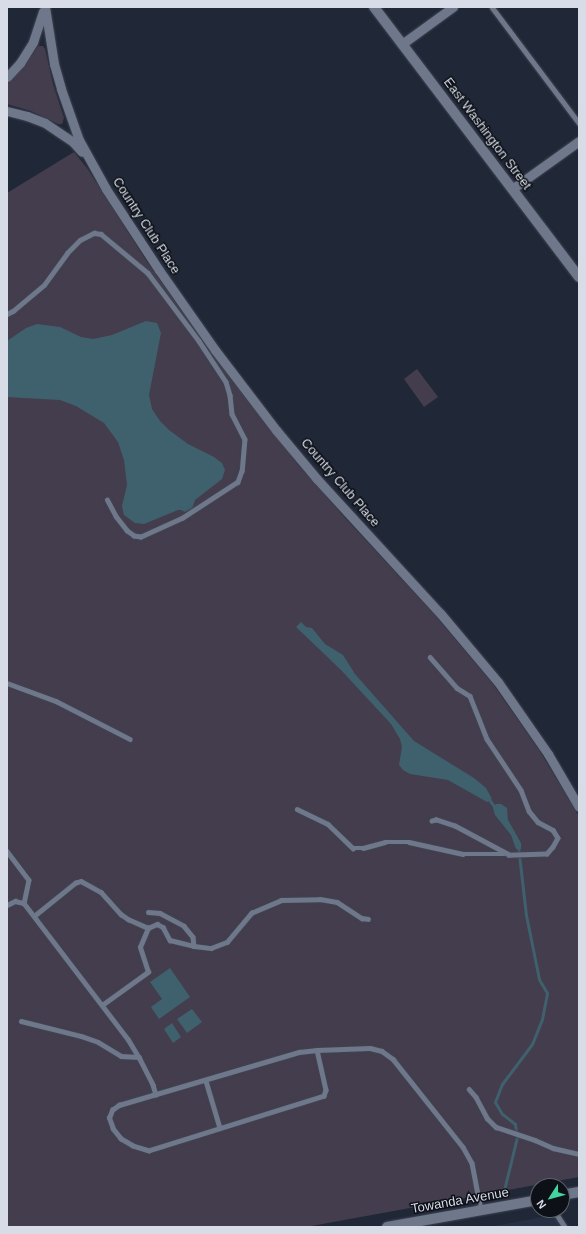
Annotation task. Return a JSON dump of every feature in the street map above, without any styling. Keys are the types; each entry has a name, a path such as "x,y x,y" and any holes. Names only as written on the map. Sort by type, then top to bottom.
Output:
{"main road":[{"name":"East Washington Street","path":"374,7 579,277"},
{"name":"Towanda Avenue","path":"387,1227 530,1201"}],"street":[{"name":"Country Club Place","path":"7,77 20,63 33,42 45,7"},
{"name":"Country Club Place","path":"45,7 51,50 61,89 79,140 93,168"},
{"path":"402,44 454,7"},
{"name":"Country Club Place","path":"7,111 27,116 60,132 80,150 159,270 237,379 317,479 440,613 498,682 548,754 579,807"},
{"path":"512,189 579,141"}],"lane":[{"path":"492,7 579,123"},
{"path":"7,314 13,311 44,285 76,243 94,233 101,234 151,276 199,341 226,382 230,395 232,414 245,439 242,471 238,482 183,518 141,537 134,536 127,531 116,517 108,500"},
{"path":"297,809 328,824 353,848 363,848 385,842 409,842 463,854 547,854 557,842 557,834 538,822 529,810 521,790 487,739 470,696 457,688 430,657"},
{"path":"7,683 52,698 130,739"},
{"path":"432,821 436,820 455,826 508,854"},
{"path":"7,851 29,880 24,902"},
{"path":"34,916 75,883 81,881 101,892 121,914 139,925 148,928"},
{"path":"102,1005 148,972 140,946 148,928 157,924 163,927 170,940 194,946 211,948 227,942 251,913 281,900 320,899 337,902 362,918 368,919"},
{"path":"7,905 15,901 24,902 102,1005 139,1057 153,1084 156,1095"},
{"path":"148,912 160,913 184,926 193,937 194,946"},
{"path":"21,1021 82,1036 98,1042 121,1056 139,1057"},
{"path":"317,1050 326,1090 324,1096 149,1151 133,1146 121,1138 113,1129 109,1118 112,1110 119,1105 206,1081 299,1052 317,1050 370,1048 382,1051 392,1059 468,1154 472,1163 481,1210"},
{"path":"206,1081 220,1128"},
{"path":"469,1088 473,1092 491,1123 501,1130 524,1136 552,1148 579,1154"},
{"path":"559,1218 565,1227"}],"shaded area":[{"path":"38,46 43,46 45,49 53,84 64,118 62,124 58,124 31,111 7,104 7,84 23,68"},
{"path":"74,152 87,168 147,262 232,380 300,467 433,613 492,683 539,750 579,816 579,1177 570,1179 530,1178 530,1186 306,1227 7,1227 7,193"},
{"path":"146,321 157,323 161,333 149,395 152,409 160,421 169,430 188,444 214,457 222,463 225,470 222,479 195,500 192,509 185,512 178,510 144,524 135,523 124,515 122,506 127,485 124,460 118,442 104,423 76,406 60,400 7,397 7,341 26,328 37,324 60,327 81,337 93,339 112,335"},
{"path":"417,369 438,397 424,407 404,379"},
{"path":"301,622 306,627 312,628 325,644 343,655 355,674 414,741 474,778 486,788 492,799 487,802 448,780 410,774 403,770 399,765 402,747 400,739 391,724 341,670 296,627"},
{"path":"496,804 501,804 507,808 508,820 521,843 521,849 516,849 511,835 495,815 493,808"},
{"path":"170,968 190,997 159,1019 151,1007 162,999 150,982"},
{"path":"192,1009 202,1022 187,1033 177,1019"},
{"path":"172,1023 181,1037 173,1043 164,1029"},
{"path":"537,1218 555,1218 562,1227 489,1227"}],"waterway":[{"path":"488,798 496,809"},
{"path":"504,1190 517,1137 515,1124 502,1114 495,1102 502,1084 532,1044 542,1019 547,993 539,979 526,915 518,846"}]}
